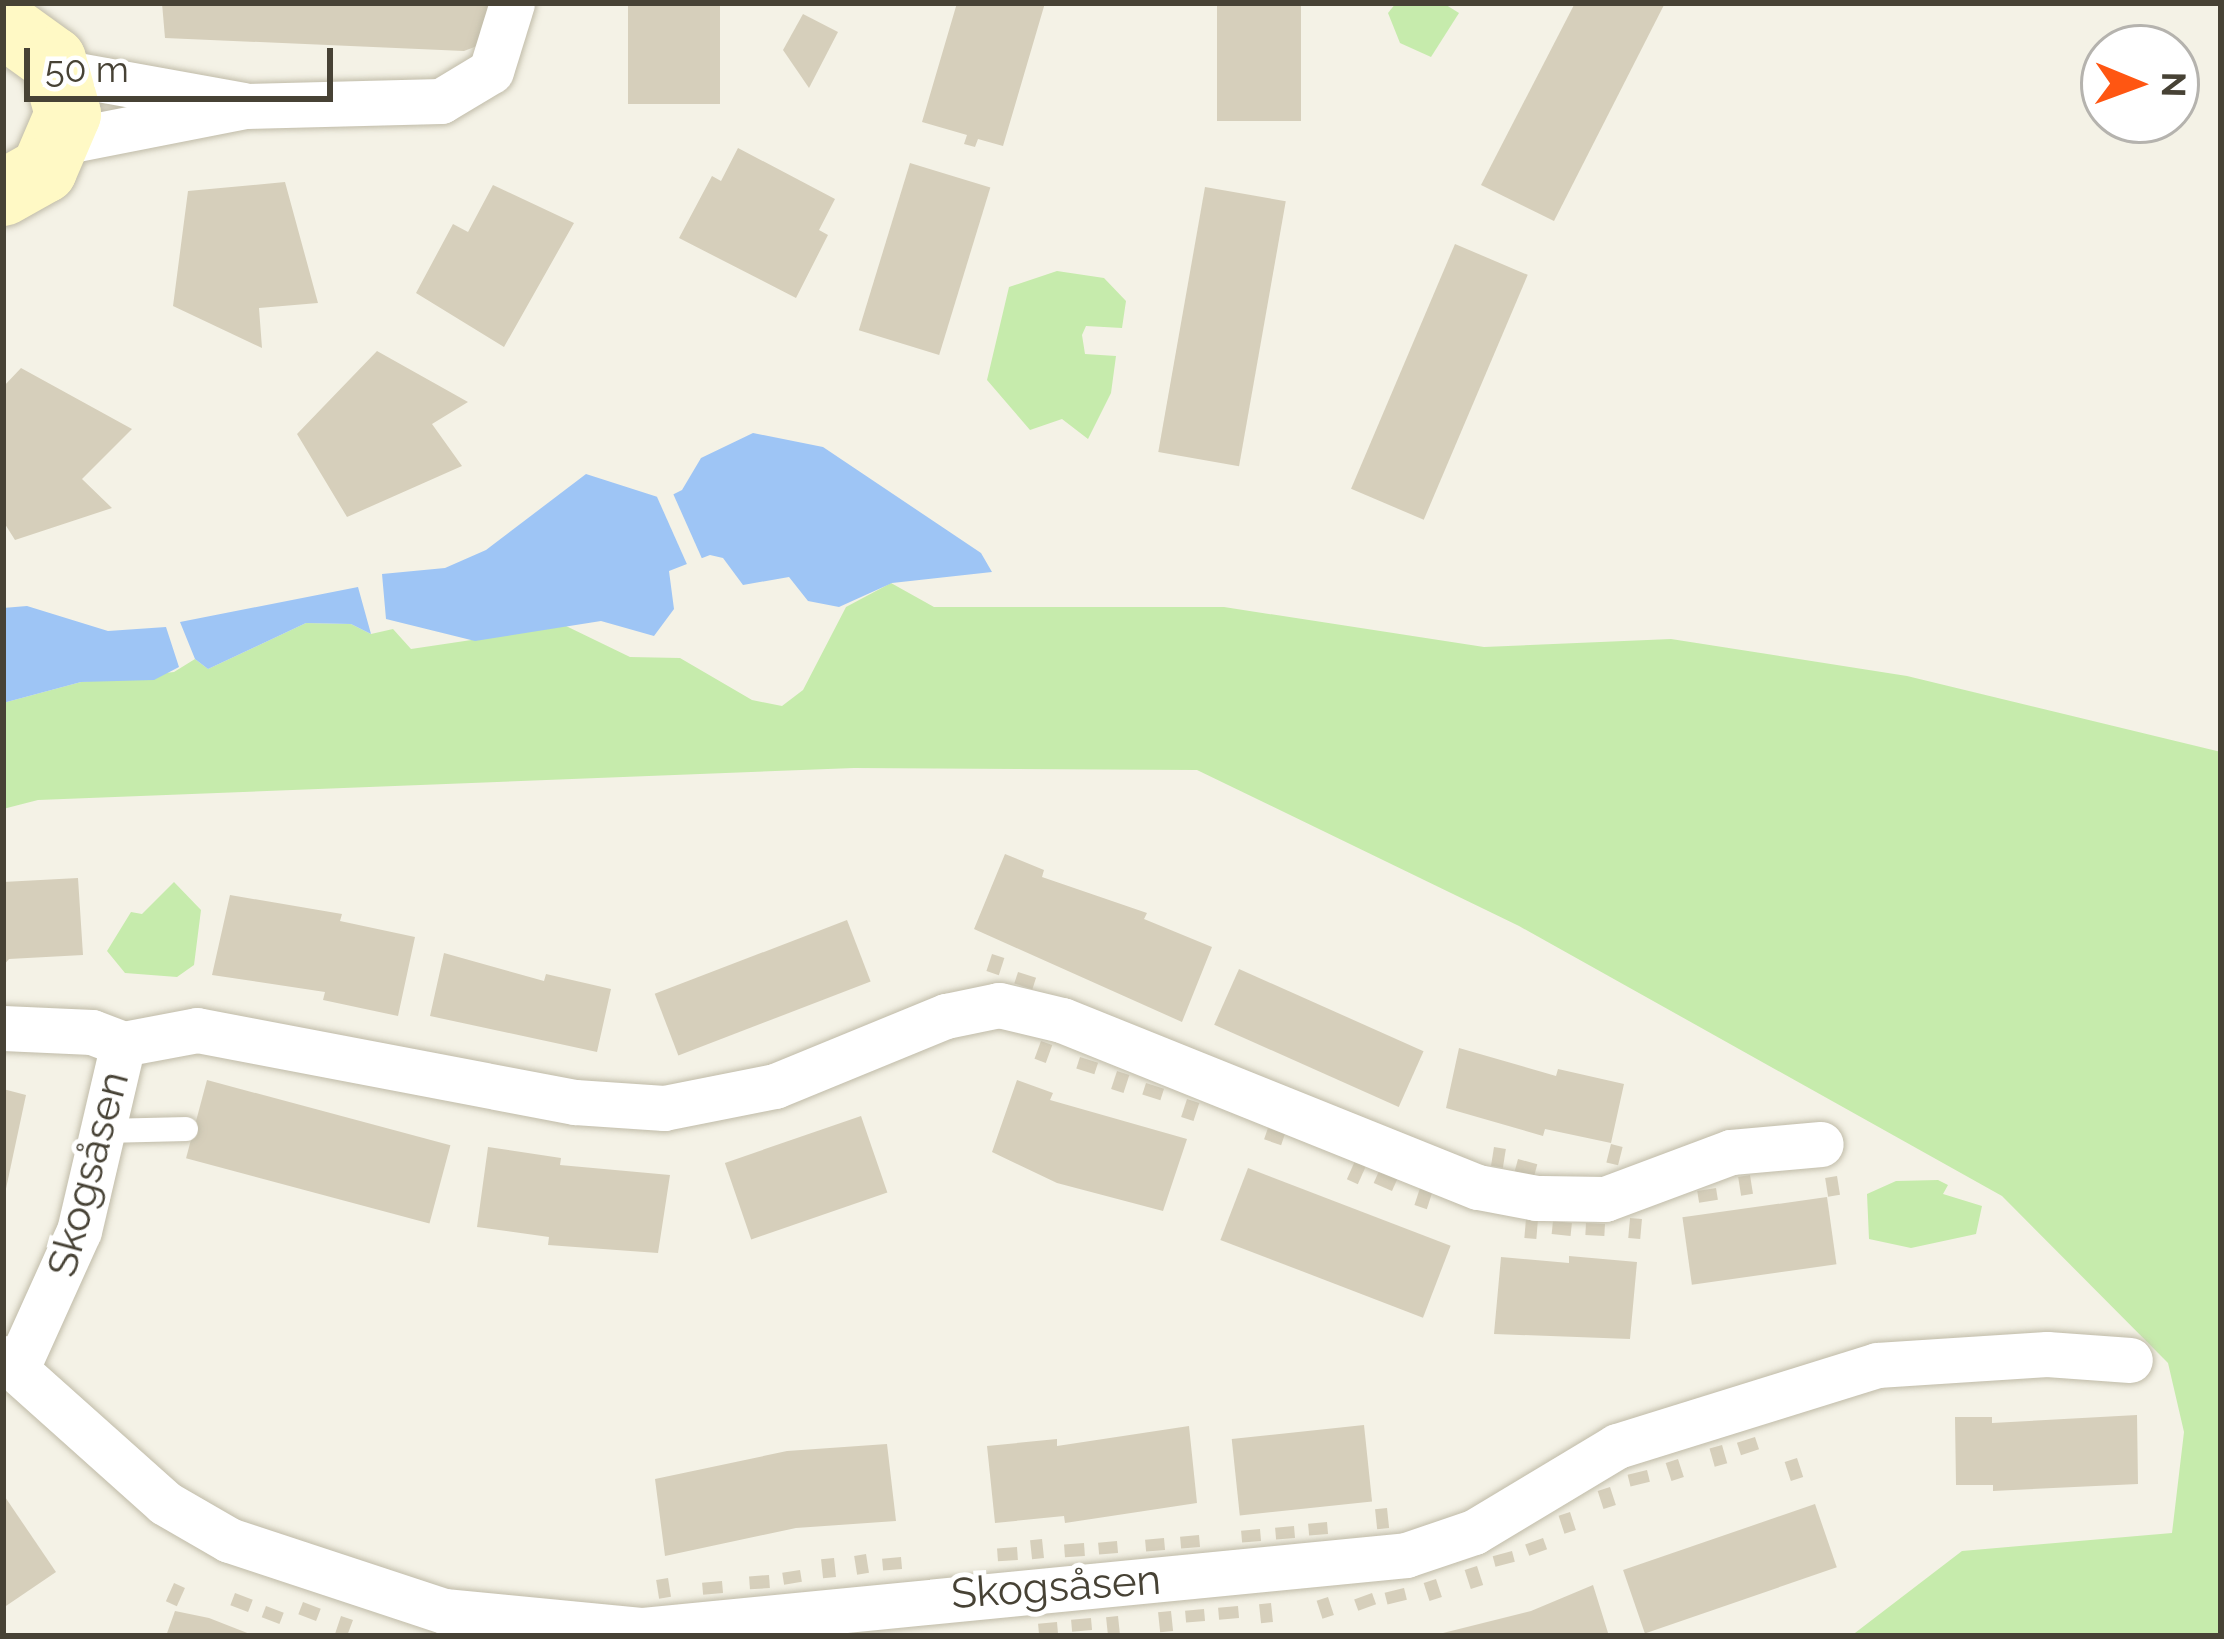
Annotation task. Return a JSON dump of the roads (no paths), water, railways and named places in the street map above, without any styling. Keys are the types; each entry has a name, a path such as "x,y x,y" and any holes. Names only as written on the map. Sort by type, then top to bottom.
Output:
{"main road":[{"path":"3,193 44,170 62,142 68,114 38,37"}],"street":[{"path":"62,142 246,106 423,103 460,94 502,52 512,3"},
{"path":"38,37 246,106"},
{"name":"Skogsåsen","path":"3,1028 92,1032 123,1044 197,1030 575,1102 664,1108 775,1086 946,1016 999,1005 1063,1020 1478,1187 1536,1198 1605,1198 1731,1152 1821,1144"},
{"name":"Skogsåsen","path":"123,1044 106,1131 50,1310 8,1370 165,1503 229,1540 444,1611 555,1628 644,1630 1406,1555 1474,1532 1617,1446 1877,1365 2024,1355 2130,1360"}],"lane":[{"path":"106,1131 186,1129"}],"water":[{"path":"753,433 823,447 981,553 992,572 892,583 839,607 808,601 789,577 743,585 723,558 710,555 669,571 674,609 654,636 601,621 475,641 386,619 382,574 445,568 486,550 586,474 664,499 682,490 701,458"},
{"path":"358,587 371,634 351,624 306,623 208,669 195,659 180,622"},
{"path":"27,606 108,631 166,627 179,667 154,680 81,682 3,703 3,608"}]}
